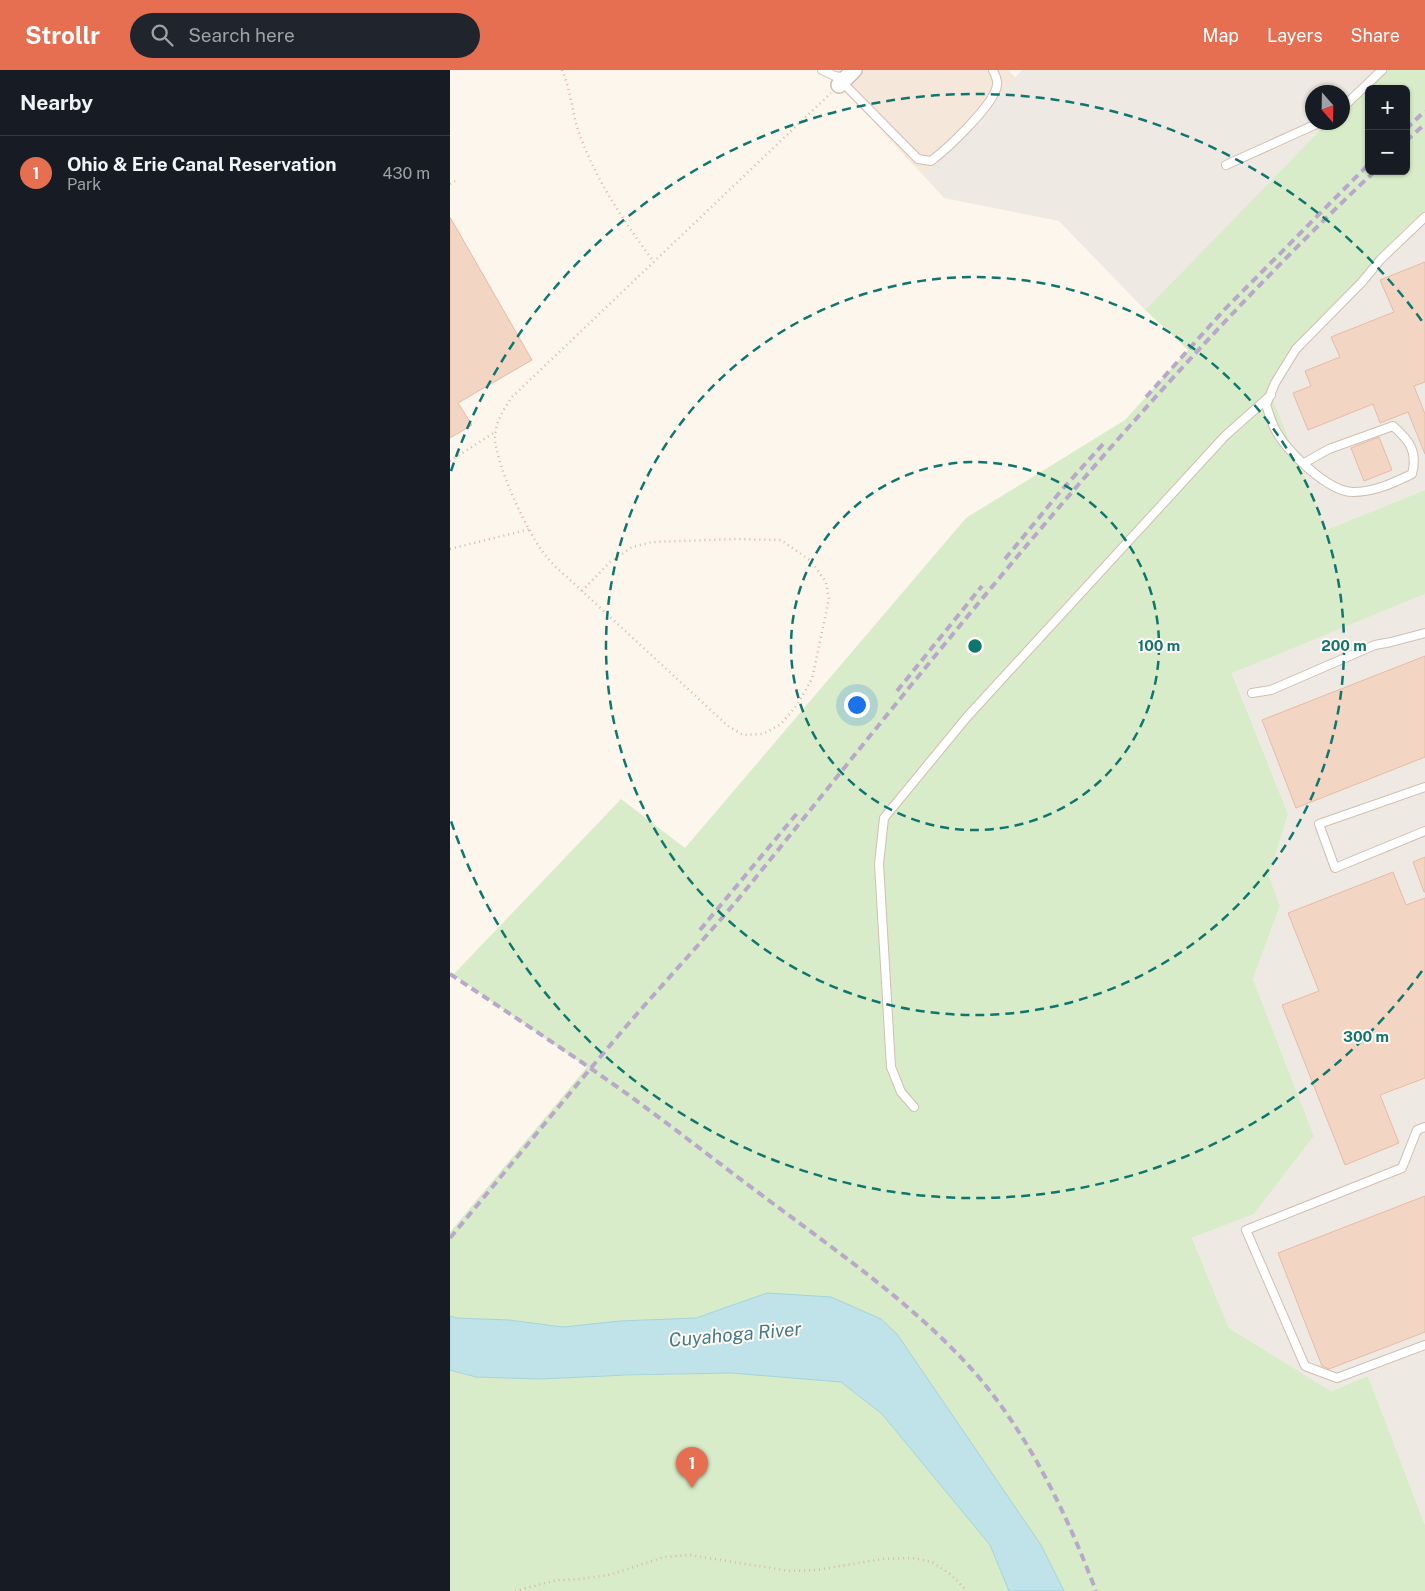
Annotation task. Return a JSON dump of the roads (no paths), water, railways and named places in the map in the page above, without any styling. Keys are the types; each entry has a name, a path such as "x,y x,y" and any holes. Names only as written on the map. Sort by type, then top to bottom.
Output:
{"lane":[{"path":"822,70 845,79 918,159 931,161 984,110 994,96 998,83 993,70"},
{"path":"1350,100 1382,70"},
{"path":"1226,165 1305,129"},
{"path":"1304,463 1329,450 1393,426 1408,440 1415,462 1412,474 1372,490 1352,492 1335,488 1304,463 1283,441 1274,428 1266,405 1296,349 1362,282 1381,259 1425,217"},
{"path":"914,1107 901,1092 891,1067 878,864 884,818 967,717 1225,436 1271,395"},
{"path":"1252,693 1271,690 1376,644 1425,633"},
{"path":"1425,787 1319,824 1335,868 1425,831"},
{"path":"1425,1127 1417,1130 1402,1168 1246,1230 1305,1366 1337,1378 1425,1345"}],"water":[{"name":"Cuyahoga River","path":"767,1293 831,1297 881,1319 897,1334 1041,1545 1064,1591 1009,1591 990,1545 882,1414 841,1382 731,1373 540,1379 476,1377 450,1370 450,1316 457,1318 509,1320 563,1327 620,1321 696,1318"}],"railway":[{"path":"1410,125 1425,111"},
{"path":"1410,137 1425,124"},
{"path":"1146,397 1224,310 1365,168"},
{"path":"450,1238 618,1036 737,901 976,606 1129,426 1290,254 1371,175"},
{"path":"1005,559 1060,492 1104,443"},
{"path":"897,691 982,586"},
{"path":"700,930 799,811"},
{"path":"450,974 653,1113 848,1259 898,1299 946,1342 989,1390 1009,1416 1026,1444 1057,1501 1096,1591"}],"place":[{"name":"Ohio & Erie Canal Reservation","path":"692,1488"}]}
